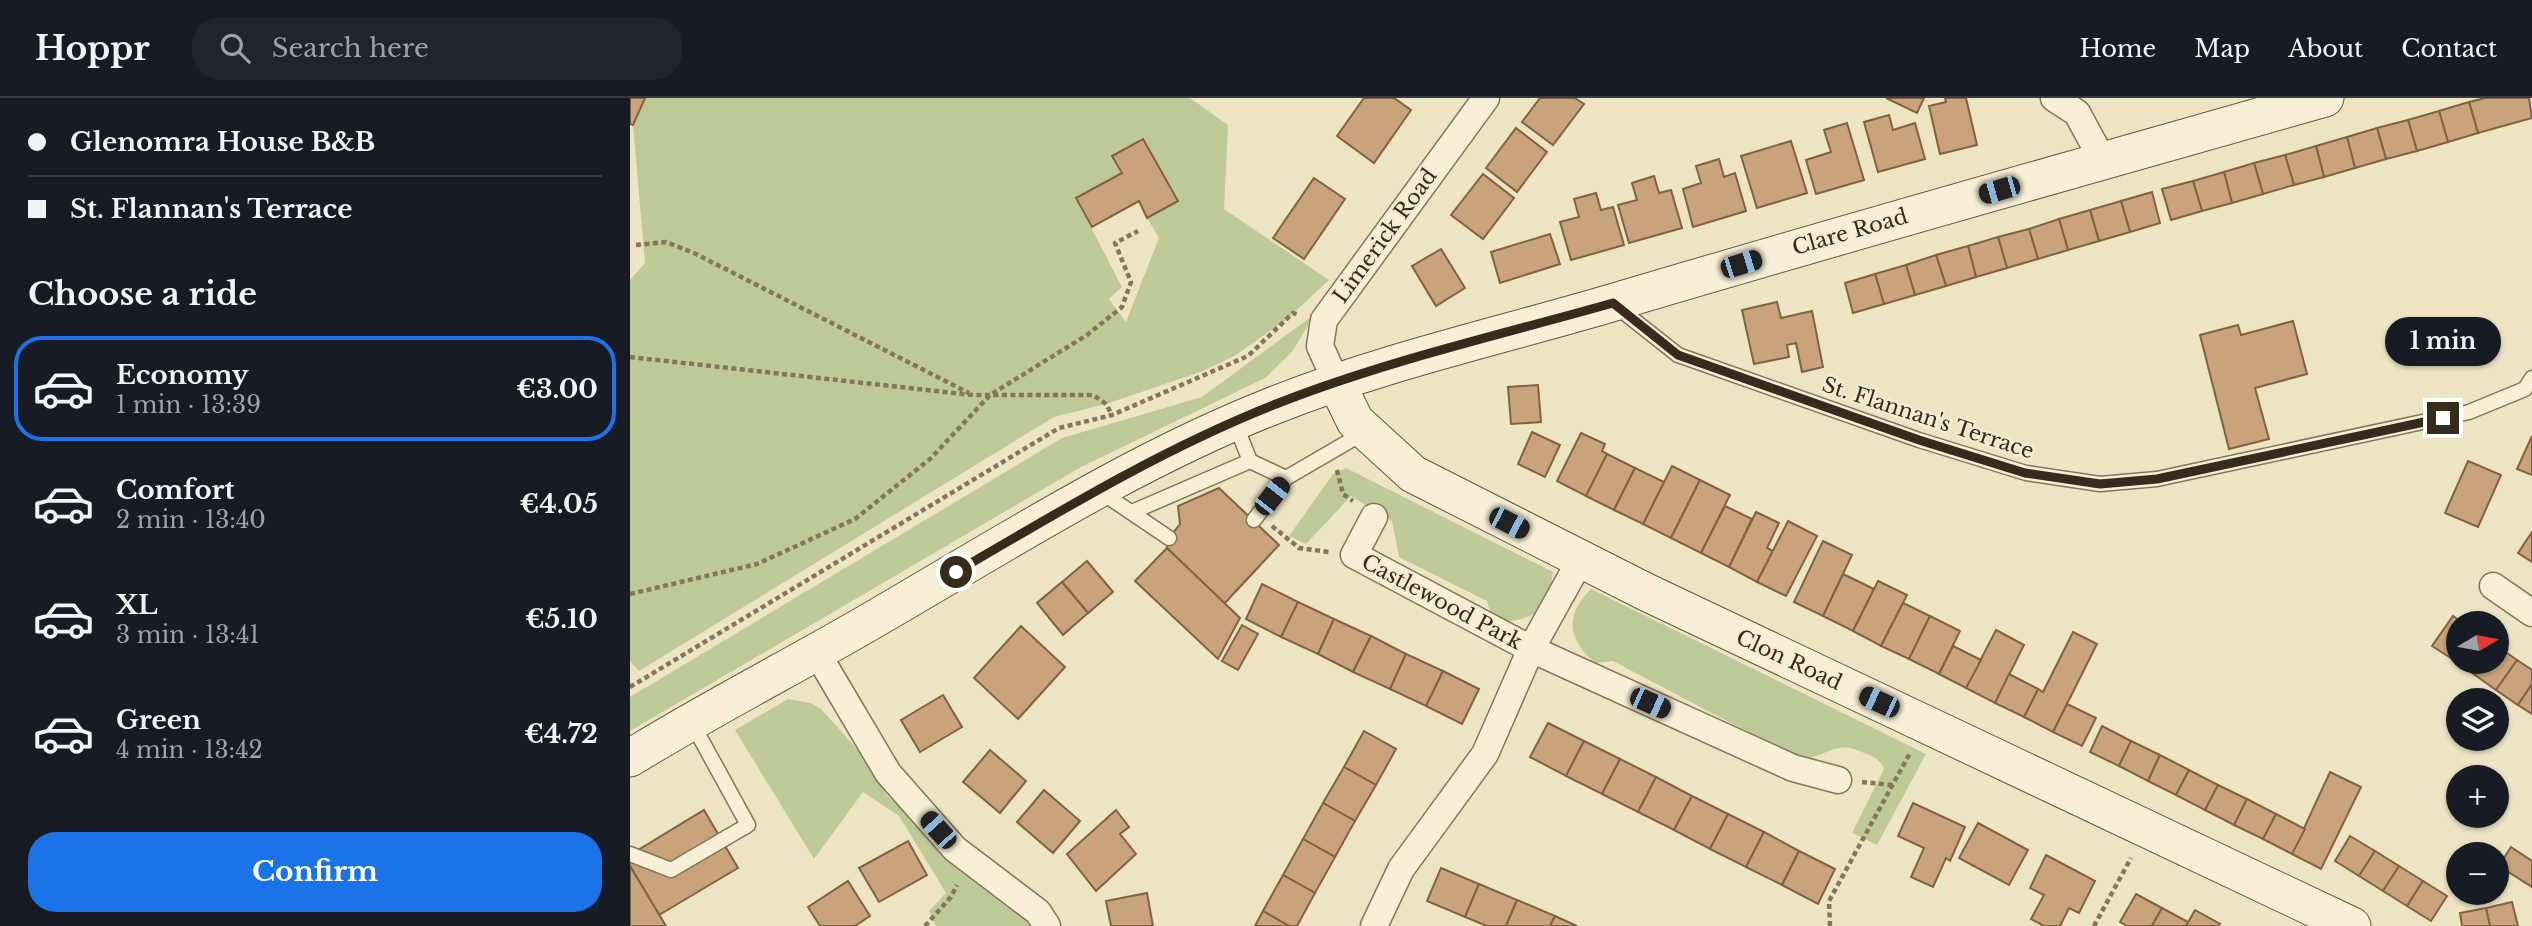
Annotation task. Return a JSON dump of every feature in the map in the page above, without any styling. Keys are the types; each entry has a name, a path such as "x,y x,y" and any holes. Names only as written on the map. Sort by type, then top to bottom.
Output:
{"main road":[{"name":"Clare Road","path":"630,758 1098,490 1178,447 1277,404 1419,357 1613,303 1817,241 2325,98"},
{"name":"Clon Road","path":"1337,384 1355,421 1413,474 1581,559 2352,926"}],"street":[{"name":"Limerick Road","path":"1337,384 1320,346 1324,320 1486,98"},
{"path":"2054,98 2077,113 2103,161"},
{"name":"Castlewood Park","path":"1374,517 1354,555 1531,649 1793,768 1838,780"},
{"name":"Castlewood Park","path":"1374,926 1401,869 1485,754 1531,649 1581,559"},
{"path":"2493,586 2532,613"},
{"path":"817,653 888,773 955,849 1038,912 1047,926"}],"lane":[{"name":"St. Flannan's Terrace","path":"1613,303 1678,355 1919,440 2025,473 2100,484 2157,479 2469,412 2525,389 2532,378"},
{"path":"1235,422 1250,461 1286,478"},
{"path":"1256,517 1286,478 1366,431"},
{"path":"1132,512 1250,461"},
{"path":"1098,490 1169,538"},
{"path":"630,855 671,870 748,824 692,723"}],"path":[{"path":"630,594 757,564 855,519 930,459 990,395 1087,335 1122,307 1131,282 1115,243 1138,230"},
{"path":"636,246 666,242 694,253 972,395"},
{"path":"630,687 1059,428 1112,415 1248,356 1293,313 1324,320"},
{"path":"630,357 972,395 1093,395 1106,404 1112,415"},
{"path":"1332,453 1343,494 1374,517"},
{"path":"1256,517 1299,548 1354,555"},
{"path":"1829,926 1829,901 1926,724"},
{"path":"2094,926 2147,829"},
{"path":"925,926 951,897 963,874 955,849"}],"green space":[{"path":"645,98 1190,98 1228,125 1224,209 1329,280 1287,319 1236,355 1203,371 1106,404 1054,417 639,671 630,661 630,280 645,263 633,125","holes":["1143,139 1177,201 1147,218 1159,238 1126,322 1109,299 1122,287 1076,199 1122,173 1112,156"]},
{"path":"1315,314 1292,352 1265,378 1081,467 630,731 630,697 1062,438 1202,397"},
{"path":"1346,468 1553,572 1551,587 1538,613 1514,621 1494,617 1487,601 1399,557 1392,521 1351,496 1306,544 1289,536 1333,474"},
{"path":"1591,589 1926,754 1877,845 1852,833 1884,769 1879,761 1846,748 1801,760 1613,661 1595,663 1579,645 1573,627 1577,608"},
{"path":"788,699 810,703 821,709 858,750 889,798 906,807 937,850 1006,901 1030,921 1032,926 936,926 929,911 946,893 899,816 863,792 814,859 735,730"}],"building":[{"path":"630,98 645,98 633,125 630,124"},
{"path":"1364,98 1394,98 1411,110 1374,163 1337,136"},
{"path":"1540,98 1575,98 1584,104 1553,145 1522,122"},
{"path":"1886,98 1924,98 1917,113"},
{"path":"1945,98 1966,98 1977,145 1940,154 1929,106 1946,102"},
{"path":"2485,98 2529,98 2532,118 2478,133 2469,102"},
{"path":"2469,102 2478,133 2448,142 2439,111"},
{"path":"2439,111 2448,142 2417,151 2408,120"},
{"path":"1889,115 1893,130 1915,123 1925,159 1878,172 1864,122"},
{"path":"2408,120 2417,151 2386,159 2377,128"},
{"path":"1847,123 1864,180 1816,194 1806,160 1831,152 1824,130"},
{"path":"1516,128 1547,152 1517,192 1486,168"},
{"path":"2377,128 2386,159 2355,168 2347,137"},
{"path":"2347,137 2355,168 2324,177 2316,146"},
{"path":"1143,139 1178,201 1147,218 1139,201 1092,227 1076,198 1122,173 1112,156"},
{"path":"1791,141 1807,193 1757,208 1741,156"},
{"path":"2316,146 2324,177 2294,185 2285,155"},
{"path":"2285,155 2294,185 2263,194 2254,163"},
{"path":"1719,159 1724,177 1735,173 1746,211 1693,227 1683,189 1701,183 1696,166"},
{"path":"2254,163 2263,194 2232,203 2224,172"},
{"path":"2224,172 2232,203 2202,211 2193,181"},
{"path":"1483,174 1514,198 1483,239 1451,215"},
{"path":"1654,176 1659,193 1671,190 1682,228 1629,243 1618,205 1637,200 1632,183"},
{"path":"1314,178 1345,199 1304,259 1273,238"},
{"path":"2193,181 2202,211 2171,220 2162,189"},
{"path":"2152,192 2160,223 2130,232 2121,201"},
{"path":"1596,193 1601,210 1613,207 1624,245 1571,260 1560,222 1579,217 1574,199"},
{"path":"2121,201 2130,232 2099,241 2090,210"},
{"path":"2090,210 2099,241 2068,250 2059,219"},
{"path":"2059,219 2068,250 2038,259 2029,229"},
{"path":"2029,229 2038,259 2007,268 1998,237"},
{"path":"1550,234 1560,264 1500,283 1491,252"},
{"path":"1998,237 2007,268 1976,277 1968,246"},
{"path":"1968,246 1976,277 1946,286 1936,255"},
{"path":"1441,249 1465,288 1436,306 1412,266"},
{"path":"1936,255 1946,286 1915,295 1906,265"},
{"path":"1906,265 1915,295 1884,304 1875,274"},
{"path":"1875,274 1884,304 1853,313 1845,283"},
{"path":"1777,302 1781,318 1812,311 1823,367 1802,372 1796,343 1787,345 1789,357 1754,364 1742,310"},
{"path":"2293,321 2307,374 2255,388 2269,439 2229,449 2200,335 2238,325 2241,335"},
{"path":"1538,385 1541,422 1511,424 1508,387"},
{"path":"1532,432 1560,445 1545,477 1518,464"},
{"path":"1581,433 1605,444 1602,451 1607,454 1586,496 1557,481"},
{"path":"2532,436 2532,475 2517,469"},
{"path":"1607,454 1635,468 1614,510 1586,496"},
{"path":"2468,461 2501,475 2478,527 2445,513"},
{"path":"1672,466 1700,480 1671,538 1643,524"},
{"path":"1635,468 1664,482 1643,524 1614,510"},
{"path":"1700,480 1730,495 1701,553 1671,538"},
{"path":"1219,488 1279,545 1224,604 1167,548 1169,538 1180,524 1178,506"},
{"path":"1725,506 1752,519 1729,567 1701,553"},
{"path":"1756,512 1779,523 1767,548 1773,551 1757,582 1729,567"},
{"path":"1788,521 1817,536 1786,596 1757,582"},
{"path":"2532,532 2532,562 2518,553"},
{"path":"1823,541 1852,555 1823,616 1794,602"},
{"path":"1167,548 1240,618 1218,659 1135,581"},
{"path":"1087,561 1113,592 1088,613 1062,582"},
{"path":"1843,574 1874,589 1853,631 1823,616"},
{"path":"1878,581 1907,595 1881,646 1853,631"},
{"path":"1062,582 1088,613 1063,635 1037,603"},
{"path":"1262,584 1298,602 1281,637 1246,619"},
{"path":"1298,602 1334,619 1318,654 1281,637"},
{"path":"1903,603 1930,616 1909,659 1881,646"},
{"path":"1930,616 1960,631 1939,674 1909,659"},
{"path":"1334,619 1371,636 1353,672 1318,654"},
{"path":"1242,625 1258,634 1238,670 1222,661"},
{"path":"1021,626 1065,667 1018,719 974,678"},
{"path":"2446,626 2446,655 2432,646"},
{"path":"1996,630 2024,645 1995,703 1966,688"},
{"path":"2073,632 2097,644 2053,732 2024,717 2038,689 2043,692"},
{"path":"1371,636 1406,654 1390,689 1353,672"},
{"path":"1953,646 1981,660 1966,688 1939,674"},
{"path":"1406,654 1443,671 1426,706 1390,689"},
{"path":"2510,655 2517,660 2510,670"},
{"path":"2517,660 2532,670 2532,684 2518,705 2509,699 2509,688 2497,688 2510,674"},
{"path":"1443,671 1479,689 1462,724 1426,706"},
{"path":"2009,674 2038,689 2024,717 1995,703"},
{"path":"2507,674 2497,688 2493,688 2475,675"},
{"path":"2532,684 2532,714 2518,705"},
{"path":"943,695 962,727 920,752 901,720"},
{"path":"2067,704 2096,718 2082,746 2053,732"},
{"path":"1548,723 1584,741 1566,776 1530,757"},
{"path":"2102,726 2131,741 2119,766 2090,752"},
{"path":"1364,731 1396,749 1376,785 1344,767"},
{"path":"1584,741 1620,759 1602,794 1566,776"},
{"path":"2131,741 2160,755 2148,781 2119,766"},
{"path":"990,750 1026,781 1000,813 963,782"},
{"path":"2160,755 2189,770 2176,795 2148,781"},
{"path":"1620,759 1656,777 1638,812 1602,794"},
{"path":"1344,767 1376,785 1355,821 1323,803"},
{"path":"2189,770 2218,785 2205,810 2176,795"},
{"path":"2330,772 2361,787 2321,869 2292,854"},
{"path":"1656,777 1692,796 1674,830 1638,812"},
{"path":"2218,785 2247,799 2234,825 2205,810"},
{"path":"1044,790 1080,821 1053,853 1017,822"},
{"path":"1692,796 1728,814 1710,849 1674,830"},
{"path":"2247,799 2276,814 2263,839 2234,825"},
{"path":"1323,803 1355,821 1335,857 1303,839"},
{"path":"1913,803 1965,827 1950,861 1946,858 1933,887 1911,877 1924,848 1898,836"},
{"path":"704,810 738,868 659,915 630,866 630,855"},
{"path":"1116,810 1129,827 1120,834 1136,854 1096,891 1067,854"},
{"path":"1728,814 1764,832 1746,867 1710,849"},
{"path":"2276,814 2305,829 2292,854 2263,839"},
{"path":"1978,823 2028,850 2009,885 1959,858"},
{"path":"1764,832 1799,851 1782,885 1746,867"},
{"path":"2350,836 2375,851 2359,876 2335,861"},
{"path":"1303,839 1335,857 1315,893 1283,875"},
{"path":"908,841 927,875 879,902 859,868"},
{"path":"2511,847 2532,861 2532,887 2509,872"},
{"path":"1799,851 1835,869 1818,904 1782,885"},
{"path":"2375,851 2399,866 2383,891 2359,876"},
{"path":"2046,855 2095,881 2079,913 2069,908 2060,926 2044,926 2031,919 2044,895 2030,888"},
{"path":"630,866 666,926 630,926"},
{"path":"2399,866 2423,881 2407,906 2383,891"},
{"path":"1441,868 1479,884 1465,917 1427,901"},
{"path":"1283,875 1315,893 1297,926 1289,926 1263,911"},
{"path":"848,881 870,916 855,926 820,926 808,907"},
{"path":"2423,881 2446,895 2431,921 2407,906"},
{"path":"1479,884 1517,900 1506,926 1487,926 1465,917"},
{"path":"1147,893 1153,926 1111,926 1106,901"},
{"path":"2136,894 2162,908 2152,926 2127,926 2120,922"},
{"path":"1517,900 1555,916 1550,926 1506,926"},
{"path":"2512,902 2518,926 2490,926 2486,908 2509,905"},
{"path":"2162,908 2188,922 2186,926 2152,926"},
{"path":"2486,908 2490,926 2462,926 2460,913"},
{"path":"2195,910 2220,924 2219,926 2186,926"},
{"path":"1263,911 1289,926 1255,926"},
{"path":"1555,916 1577,926 1550,926"}],"route":[{"path":"956,572 1048,517 1178,447 1277,404 1398,363 1613,303 1678,355 1919,440 2025,473 2100,484 2157,479 2443,418"}]}
